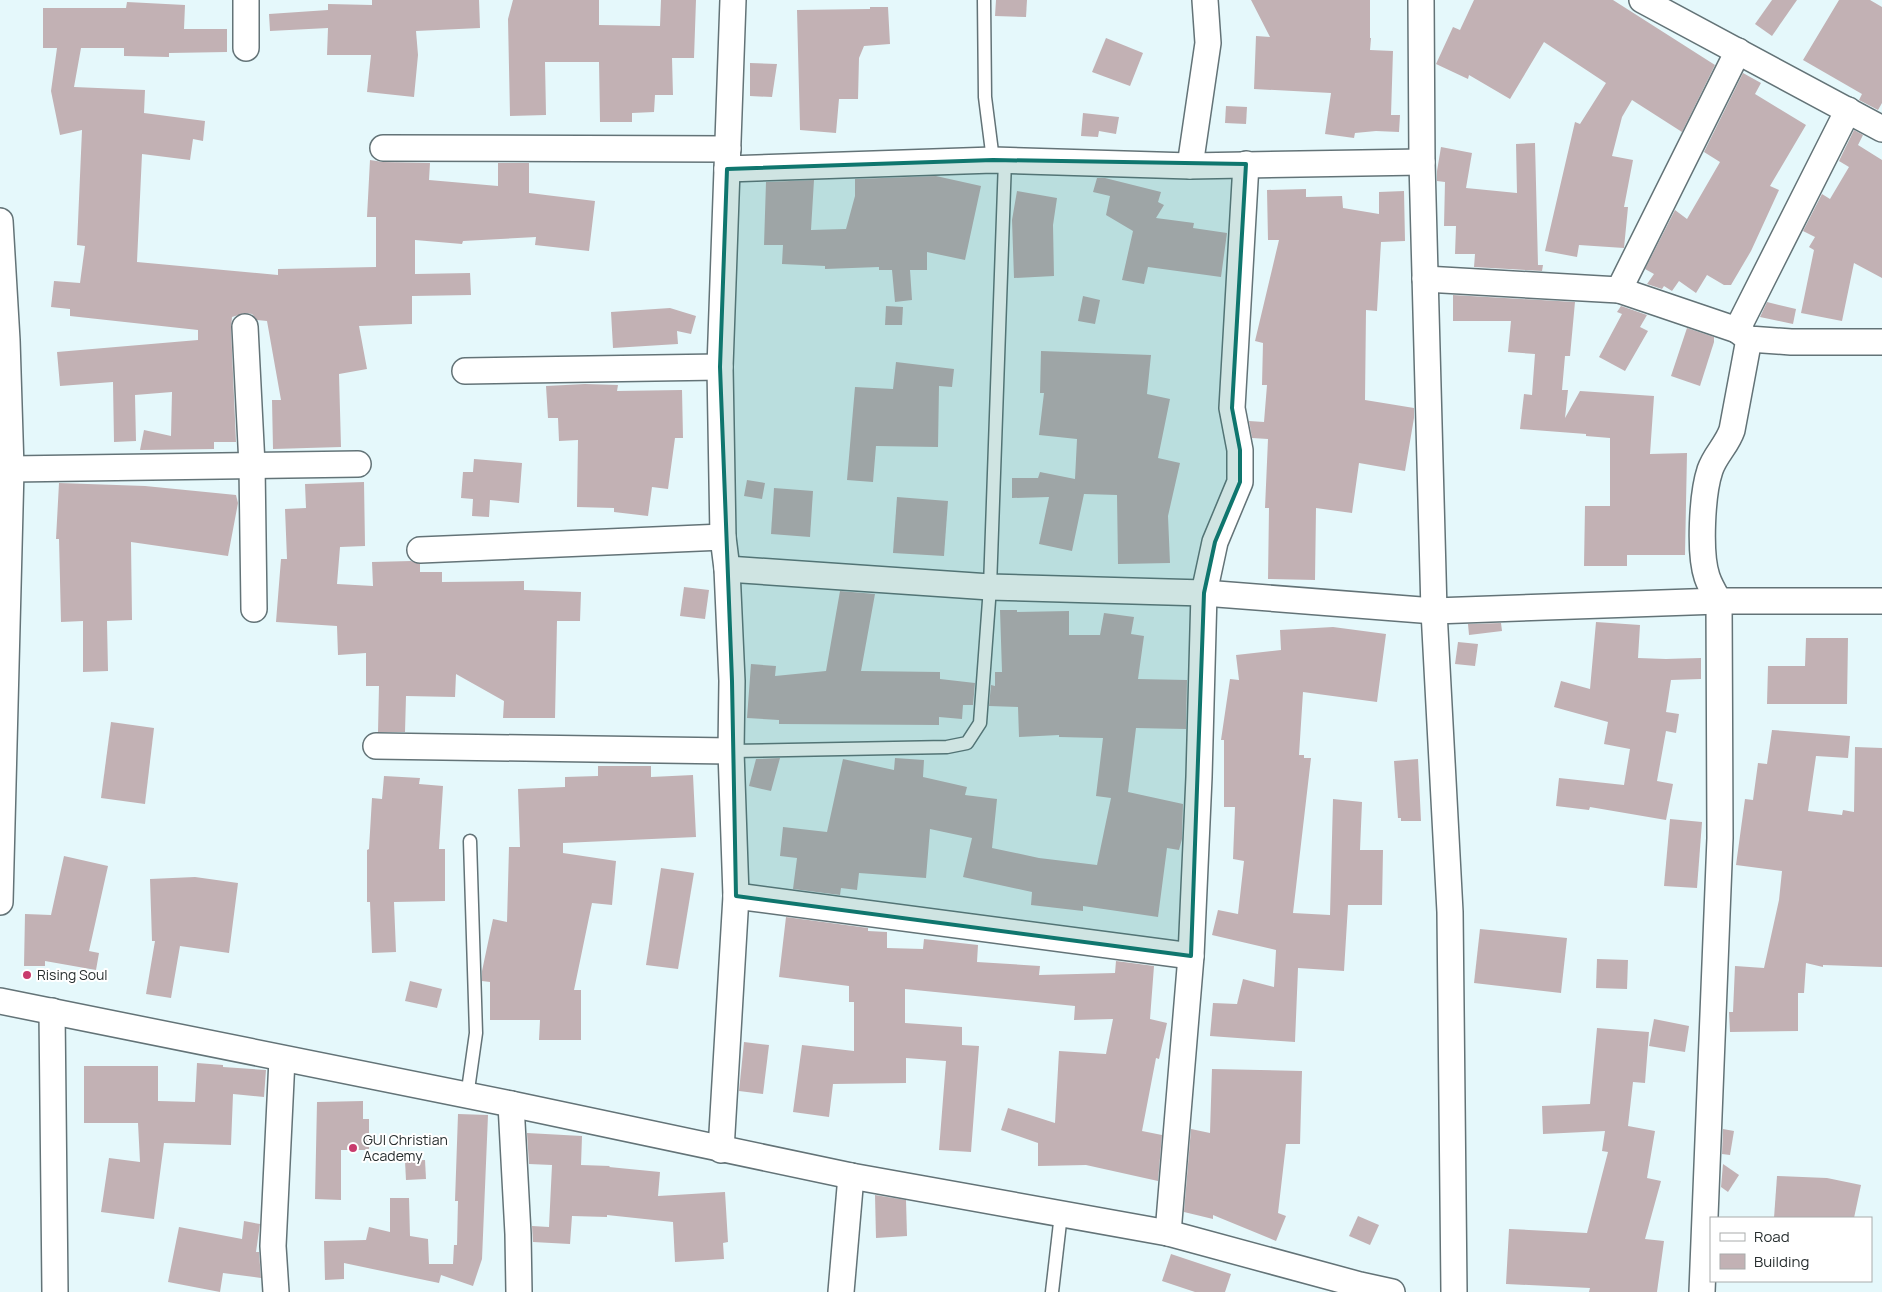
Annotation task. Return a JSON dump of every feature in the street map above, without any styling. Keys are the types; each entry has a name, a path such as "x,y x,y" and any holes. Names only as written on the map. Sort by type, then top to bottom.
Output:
{"street":[{"path":"246,0 246,48"},
{"path":"721,1150 736,896 731,751 732,681 727,569 723,537 720,367 733,0"},
{"path":"1190,166 1208,43 1205,0"},
{"path":"1421,0 1422,162 1434,611 1450,912 1454,1292"},
{"path":"1642,0 1882,129"},
{"path":"1619,290 1738,51"},
{"path":"1702,1292 1720,838 1719,602 1707,577 1703,556 1704,494 1710,470 1720,451 1728,442 1732,430 1743,334 1848,110"},
{"path":"384,148 727,159 999,160 1190,166 1422,162"},
{"path":"1168,1233 1191,956 1204,593 1215,542 1240,482 1240,450 1232,408 1246,164"},
{"path":"0,221 8,340 10,469 0,902"},
{"path":"1425,279 1619,290 1743,334 1791,342 1882,342"},
{"path":"245,327 252,465 254,609"},
{"path":"465,371 720,367"},
{"path":"10,469 358,464"},
{"path":"420,550 723,537"},
{"path":"727,569 990,586 1204,593 1434,611 1719,602 1882,601"},
{"path":"376,746 731,751"},
{"path":"736,896 1191,956"},
{"path":"0,1002 52,1011 466,1097 511,1104 851,1176 1168,1233 1359,1289 1392,1292"},
{"path":"52,1011 55,1292"},
{"path":"276,1292 273,1246 282,1059"},
{"path":"511,1104 518,1292"},
{"path":"840,1292 851,1176"}],"lane":[{"path":"731,751 947,747 967,743 980,723 990,586 999,160 985,97 984,0"},
{"path":"466,1097 476,1033 470,841"},
{"path":"1052,1292 1061,1214"}],"highlighted area":[{"path":"993,160 1246,164 1232,408 1240,450 1240,482 1215,542 1204,593 1191,956 736,896 732,681 720,367 727,169"}],"building":[{"path":"372,0 479,0 480,28 416,31 418,55 414,97 367,92 371,55 327,55 328,28 270,31 269,14 328,10 328,4 372,5"},
{"path":"513,0 599,0 599,25 660,26 661,0 696,0 694,58 672,58 673,95 655,95 654,112 632,113 632,122 600,122 599,62 545,62 546,115 510,116 508,19"},
{"path":"996,0 1027,0 1026,17 995,16"},
{"path":"1251,0 1370,0 1370,50 1393,51 1391,115 1400,115 1399,132 1376,131 1355,133 1354,138 1325,134 1331,93 1254,89 1256,36 1270,37"},
{"path":"1474,0 1613,0 1715,65 1682,132 1632,100 1622,117 1612,156 1633,160 1624,207 1628,207 1624,248 1579,245 1577,257 1545,251 1575,122 1580,124 1606,83 1544,42 1510,99 1469,75 1468,79 1436,64 1453,27 1460,30"},
{"path":"1772,0 1797,0 1772,36 1755,24"},
{"path":"1839,0 1870,0 1882,7 1882,103 1878,110 1859,100 1862,94 1803,60"},
{"path":"127,2 185,5 184,29 227,29 227,52 169,53 169,57 124,56 124,48 81,48 74,87 145,90 144,113 205,121 203,141 193,139 190,160 142,154 137,262 278,275 278,269 376,267 376,217 367,217 370,160 430,163 429,180 498,186 498,163 529,163 529,193 595,201 589,251 535,245 536,237 463,241 462,244 415,240 415,274 470,273 471,295 412,296 412,324 359,326 367,369 339,374 341,447 273,449 272,400 281,400 267,321 257,320 252,314 245,313 232,317 231,328 236,442 214,442 214,449 140,450 144,430 171,436 172,392 135,395 136,441 114,442 113,382 60,386 57,352 198,340 198,330 70,316 70,309 51,307 54,281 80,283 85,246 77,245 82,130 60,135 51,91 57,48 43,48 43,8 126,8"},
{"path":"870,7 888,7 890,44 864,46 859,58 858,99 839,99 836,133 800,130 797,10 870,9"},
{"path":"1106,38 1143,53 1130,86 1092,72"},
{"path":"750,63 777,64 772,97 750,96"},
{"path":"1743,73 1761,83 1755,94 1806,125 1770,186 1779,190 1751,251 1731,285 1724,285 1707,275 1696,293 1679,281 1672,291 1664,286 1662,289 1647,284 1654,274 1645,269 1675,210 1687,219 1720,162 1704,152"},
{"path":"1226,106 1247,107 1246,124 1225,123"},
{"path":"1083,113 1119,117 1116,134 1099,131 1098,137 1081,136"},
{"path":"1854,130 1863,135 1858,145 1882,160 1882,278 1854,263 1842,321 1801,313 1814,250 1809,247 1815,237 1803,231 1822,194 1830,199 1849,167 1839,161"},
{"path":"1535,143 1538,265 1543,265 1542,271 1474,267 1475,254 1455,254 1456,226 1444,226 1445,182 1437,181 1441,147 1472,153 1466,188 1517,193 1516,144"},
{"path":"936,176 981,186 965,260 927,252 927,270 910,270 912,300 895,302 892,270 879,270 879,267 825,269 825,266 782,264 783,245 764,245 766,182 814,180 811,230 846,229 855,196 855,179"},
{"path":"1097,178 1105,178 1161,192 1158,202 1164,205 1156,218 1194,223 1193,228 1227,233 1221,277 1148,267 1144,284 1122,280 1133,231 1106,215 1110,196 1093,192"},
{"path":"1306,189 1306,197 1342,196 1343,208 1379,214 1379,192 1404,191 1405,241 1381,242 1377,311 1366,310 1365,400 1414,408 1414,418 1405,471 1359,463 1352,513 1316,508 1315,580 1268,579 1269,508 1265,508 1268,439 1252,438 1249,421 1264,422 1267,385 1262,385 1263,343 1255,341 1279,240 1268,240 1267,190"},
{"path":"1017,191 1057,198 1053,225 1054,276 1014,278 1012,220"},
{"path":"1453,295 1575,302 1570,356 1565,356 1562,390 1568,390 1565,418 1580,391 1654,396 1650,454 1687,453 1685,555 1627,555 1627,566 1584,566 1585,506 1610,506 1610,438 1586,436 1586,434 1520,429 1524,394 1532,395 1535,354 1508,352 1511,321 1453,321"},
{"path":"1083,296 1100,300 1095,324 1078,321"},
{"path":"1767,302 1796,309 1793,324 1760,317"},
{"path":"886,306 903,307 902,325 885,325"},
{"path":"1621,306 1647,315 1640,327 1648,331 1625,371 1599,357 1622,314 1617,312"},
{"path":"670,308 696,316 691,334 677,331 678,344 613,348 611,312"},
{"path":"1687,328 1714,337 1700,386 1671,376"},
{"path":"1041,351 1151,355 1147,394 1170,399 1158,458 1180,463 1168,516 1170,563 1118,564 1117,495 1084,494 1072,551 1039,544 1049,497 1012,498 1012,478 1038,478 1040,472 1075,479 1077,439 1039,435 1044,393 1040,393"},
{"path":"896,362 954,369 952,387 939,386 938,447 876,446 873,482 847,480 855,387 893,389"},
{"path":"618,385 617,391 682,390 683,438 675,438 668,489 652,487 648,516 614,512 614,508 577,507 578,440 559,441 558,418 548,418 546,386"},
{"path":"474,459 522,463 519,503 490,500 489,517 472,516 473,499 461,498 463,472 473,472"},
{"path":"747,480 765,483 762,499 744,496"},
{"path":"364,482 365,546 340,547 337,584 373,586 372,562 411,561 420,564 420,572 442,572 442,582 524,581 524,590 581,592 580,621 557,621 555,718 503,718 504,701 456,674 455,697 406,696 405,732 378,732 379,686 366,686 366,653 338,655 337,626 276,622 281,559 287,559 285,509 306,508 305,484"},
{"path":"59,483 145,486 236,495 238,503 228,556 131,542 132,620 107,621 108,671 83,672 83,621 61,622 59,539 56,539"},
{"path":"774,488 813,491 810,537 771,534"},
{"path":"897,497 948,501 944,556 893,553"},
{"path":"684,587 709,590 705,619 680,616"},
{"path":"840,591 875,594 861,671 940,672 940,679 975,683 973,705 963,705 962,719 939,717 939,725 779,724 779,720 747,718 751,664 776,666 775,676 826,671"},
{"path":"1000,610 1017,610 1017,612 1069,611 1069,635 1100,635 1104,613 1134,617 1131,634 1144,636 1138,679 1187,680 1186,729 1136,728 1128,792 1183,804 1182,839 1179,850 1167,848 1158,917 1083,906 1083,911 1031,905 1032,892 963,877 972,838 930,829 926,878 859,873 857,890 841,888 840,895 793,889 797,858 780,856 783,827 827,832 843,759 894,770 895,758 924,760 923,777 967,787 965,795 997,799 992,848 1039,858 1097,865 1111,798 1096,796 1103,738 1059,737 1059,735 1019,737 1018,707 989,706 991,685 995,686 995,672 1002,672"},
{"path":"1596,622 1640,625 1638,658 1701,658 1701,679 1671,680 1666,712 1679,714 1676,733 1666,731 1657,781 1673,784 1666,820 1590,807 1589,810 1556,806 1559,778 1624,785 1630,749 1604,744 1608,722 1554,707 1561,681 1590,689"},
{"path":"1501,623 1502,631 1469,635 1468,624"},
{"path":"1333,627 1386,634 1377,702 1303,692 1299,755 1304,755 1304,758 1311,758 1293,913 1330,915 1333,799 1362,802 1360,850 1383,850 1382,905 1348,905 1344,971 1298,968 1295,1042 1210,1036 1213,1003 1237,1004 1243,979 1274,987 1276,950 1212,935 1218,910 1238,914 1244,861 1233,859 1235,807 1224,807 1224,740 1221,740 1230,679 1239,680 1236,655 1281,650 1280,630"},
{"path":"1806,638 1848,638 1847,704 1767,704 1768,666 1805,666"},
{"path":"1458,642 1478,644 1475,666 1455,664"},
{"path":"111,722 154,728 145,804 101,798"},
{"path":"1772,730 1850,736 1848,758 1816,756 1808,811 1842,815 1843,810 1854,812 1855,747 1882,748 1882,967 1823,965 1823,967 1806,963 1804,993 1798,993 1798,1031 1730,1032 1729,1012 1733,1012 1735,966 1764,968 1779,900 1782,871 1736,865 1745,799 1753,800 1758,763 1767,764"},
{"path":"780,758 771,791 749,786 756,759"},
{"path":"1418,759 1421,821 1401,821 1401,818 1398,818 1394,761"},
{"path":"598,766 651,766 651,777 693,775 696,837 563,843 563,853 616,861 612,905 592,903 574,990 581,990 581,1040 539,1040 540,1020 490,1020 490,982 482,981 482,971 493,919 507,922 509,847 520,847 518,789 565,787 565,777 598,776"},
{"path":"384,776 420,778 419,784 443,786 439,849 445,849 445,901 394,902 396,952 372,953 370,902 367,902 367,850 369,849 372,798 382,799"},
{"path":"1670,819 1702,822 1697,888 1664,886"},
{"path":"64,856 108,866 89,951 99,953 96,970 45,961 45,966 24,966 25,914 51,915"},
{"path":"661,868 694,873 678,969 646,965"},
{"path":"195,877 238,883 229,953 180,946 171,998 146,994 155,941 152,941 150,879"},
{"path":"786,917 868,928 868,931 887,932 887,948 923,949 924,939 978,945 977,962 1040,966 1039,975 1115,973 1116,961 1154,966 1150,1019 1167,1023 1159,1059 1156,1058 1142,1131 1162,1135 1158,1181 1086,1165 1038,1166 1038,1143 1001,1130 1008,1108 1055,1123 1059,1051 1106,1054 1113,1019 1074,1020 1075,1006 905,989 905,1023 962,1027 962,1045 979,1046 971,1152 939,1150 946,1061 906,1058 906,1083 833,1084 829,1117 793,1112 802,1045 854,1051 854,1002 849,1002 849,986 779,977"},
{"path":"1480,929 1567,938 1561,993 1474,983"},
{"path":"1597,959 1628,960 1627,989 1596,988"},
{"path":"410,981 442,989 437,1008 405,1001"},
{"path":"1654,1019 1689,1026 1685,1052 1649,1046"},
{"path":"1597,1028 1649,1032 1645,1083 1633,1082 1628,1126 1655,1131 1647,1178 1661,1181 1645,1239 1664,1241 1657,1292 1589,1292 1590,1288 1506,1284 1509,1229 1587,1233 1608,1152 1602,1151 1605,1131 1543,1134 1542,1106 1590,1104"},
{"path":"744,1042 769,1045 763,1094 739,1091"},
{"path":"197,1063 266,1070 264,1097 233,1094 231,1145 164,1143 154,1219 101,1212 109,1158 140,1162 138,1123 84,1123 84,1066 158,1066 158,1101 195,1102"},
{"path":"1212,1069 1302,1071 1300,1144 1286,1144 1278,1213 1286,1216 1276,1241 1213,1215 1213,1219 1184,1212 1191,1129 1210,1133"},
{"path":"363,1101 363,1119 369,1119 369,1150 341,1150 341,1200 315,1199 317,1102"},
{"path":"458,1114 488,1115 482,1259 473,1286 441,1275 439,1283 344,1263 344,1279 325,1280 324,1241 366,1240 369,1227 390,1232 390,1198 409,1198 410,1236 428,1239 429,1264 453,1264 454,1245 457,1245 458,1201 455,1201"},
{"path":"1723,1129 1734,1131 1730,1155 1722,1154"},
{"path":"527,1133 582,1136 581,1165 610,1166 660,1172 658,1196 725,1192 728,1242 723,1243 724,1259 675,1262 673,1222 607,1215 607,1217 572,1216 570,1244 533,1242 532,1226 549,1227 552,1165 529,1164"},
{"path":"425,1160 426,1179 406,1180 405,1161"},
{"path":"1723,1164 1739,1175 1728,1192 1721,1187"},
{"path":"1777,1176 1827,1178 1861,1185 1854,1217 1774,1217"},
{"path":"875,1195 906,1200 907,1236 876,1238"},
{"path":"1358,1216 1379,1225 1370,1245 1349,1236"},
{"path":"244,1221 260,1224 256,1252 259,1252 261,1278 223,1273 220,1292 168,1282 179,1227 242,1239"},
{"path":"1171,1254 1231,1274 1225,1292 1195,1292 1162,1281"}],"place":[{"name":"Rising Soul","path":"27,975"},
{"name":"GUI Christian Academy","path":"353,1148"}]}
